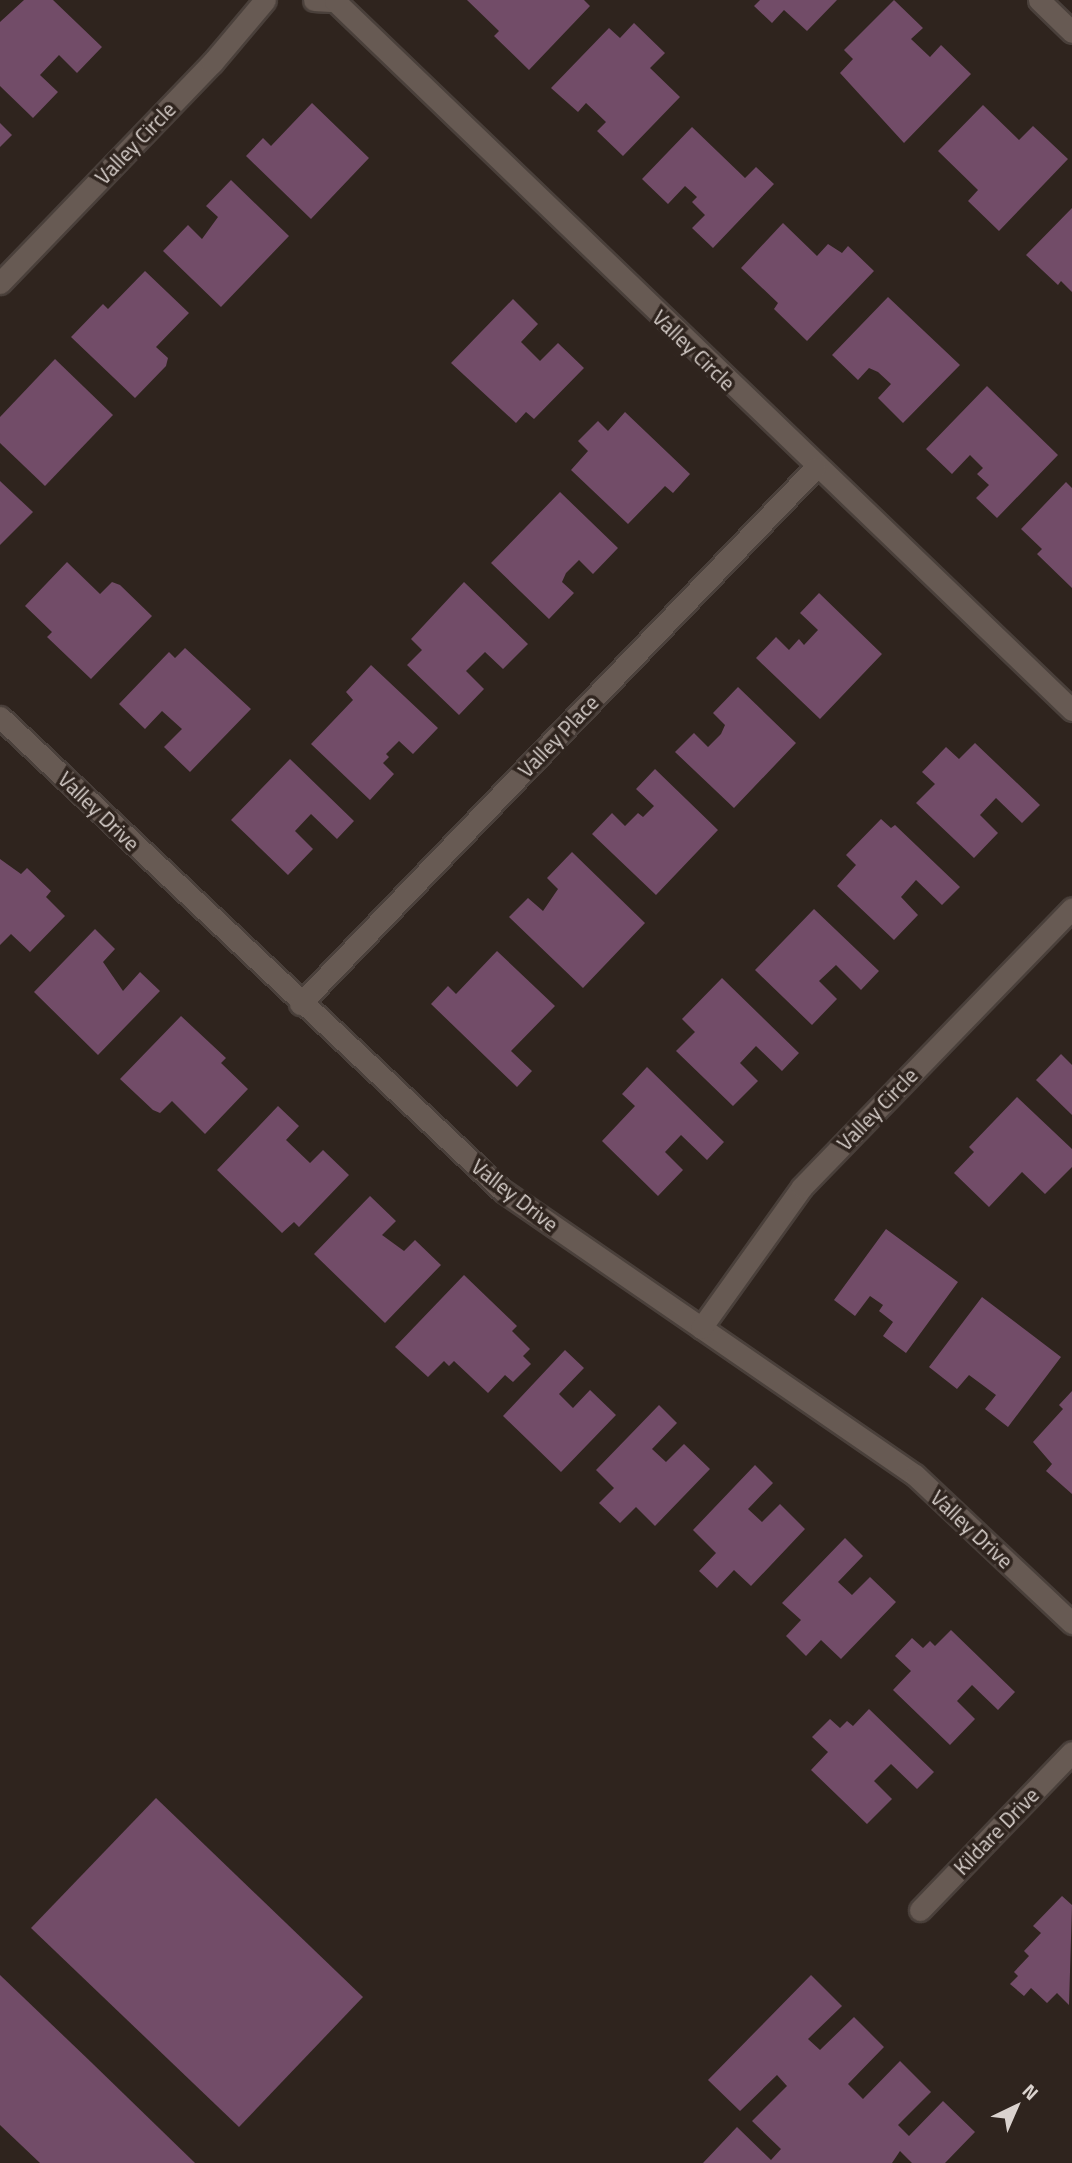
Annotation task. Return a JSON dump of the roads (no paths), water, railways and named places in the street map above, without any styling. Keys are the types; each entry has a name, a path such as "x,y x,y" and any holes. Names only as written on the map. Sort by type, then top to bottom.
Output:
{"street":[{"name":"Valley Circle","path":"0,283 212,63 265,0"},
{"name":"Valley Circle","path":"314,0 335,1 815,468 1072,710"},
{"path":"1041,1 1072,32"},
{"name":"Valley Place","path":"300,1004 815,468"},
{"name":"Valley Drive","path":"0,716 300,1004 503,1191 915,1475 1072,1622"},
{"name":"Valley Circle","path":"701,1328 802,1187 1072,908"},
{"name":"Kildare Drive","path":"920,1910 1072,1752"}]}
